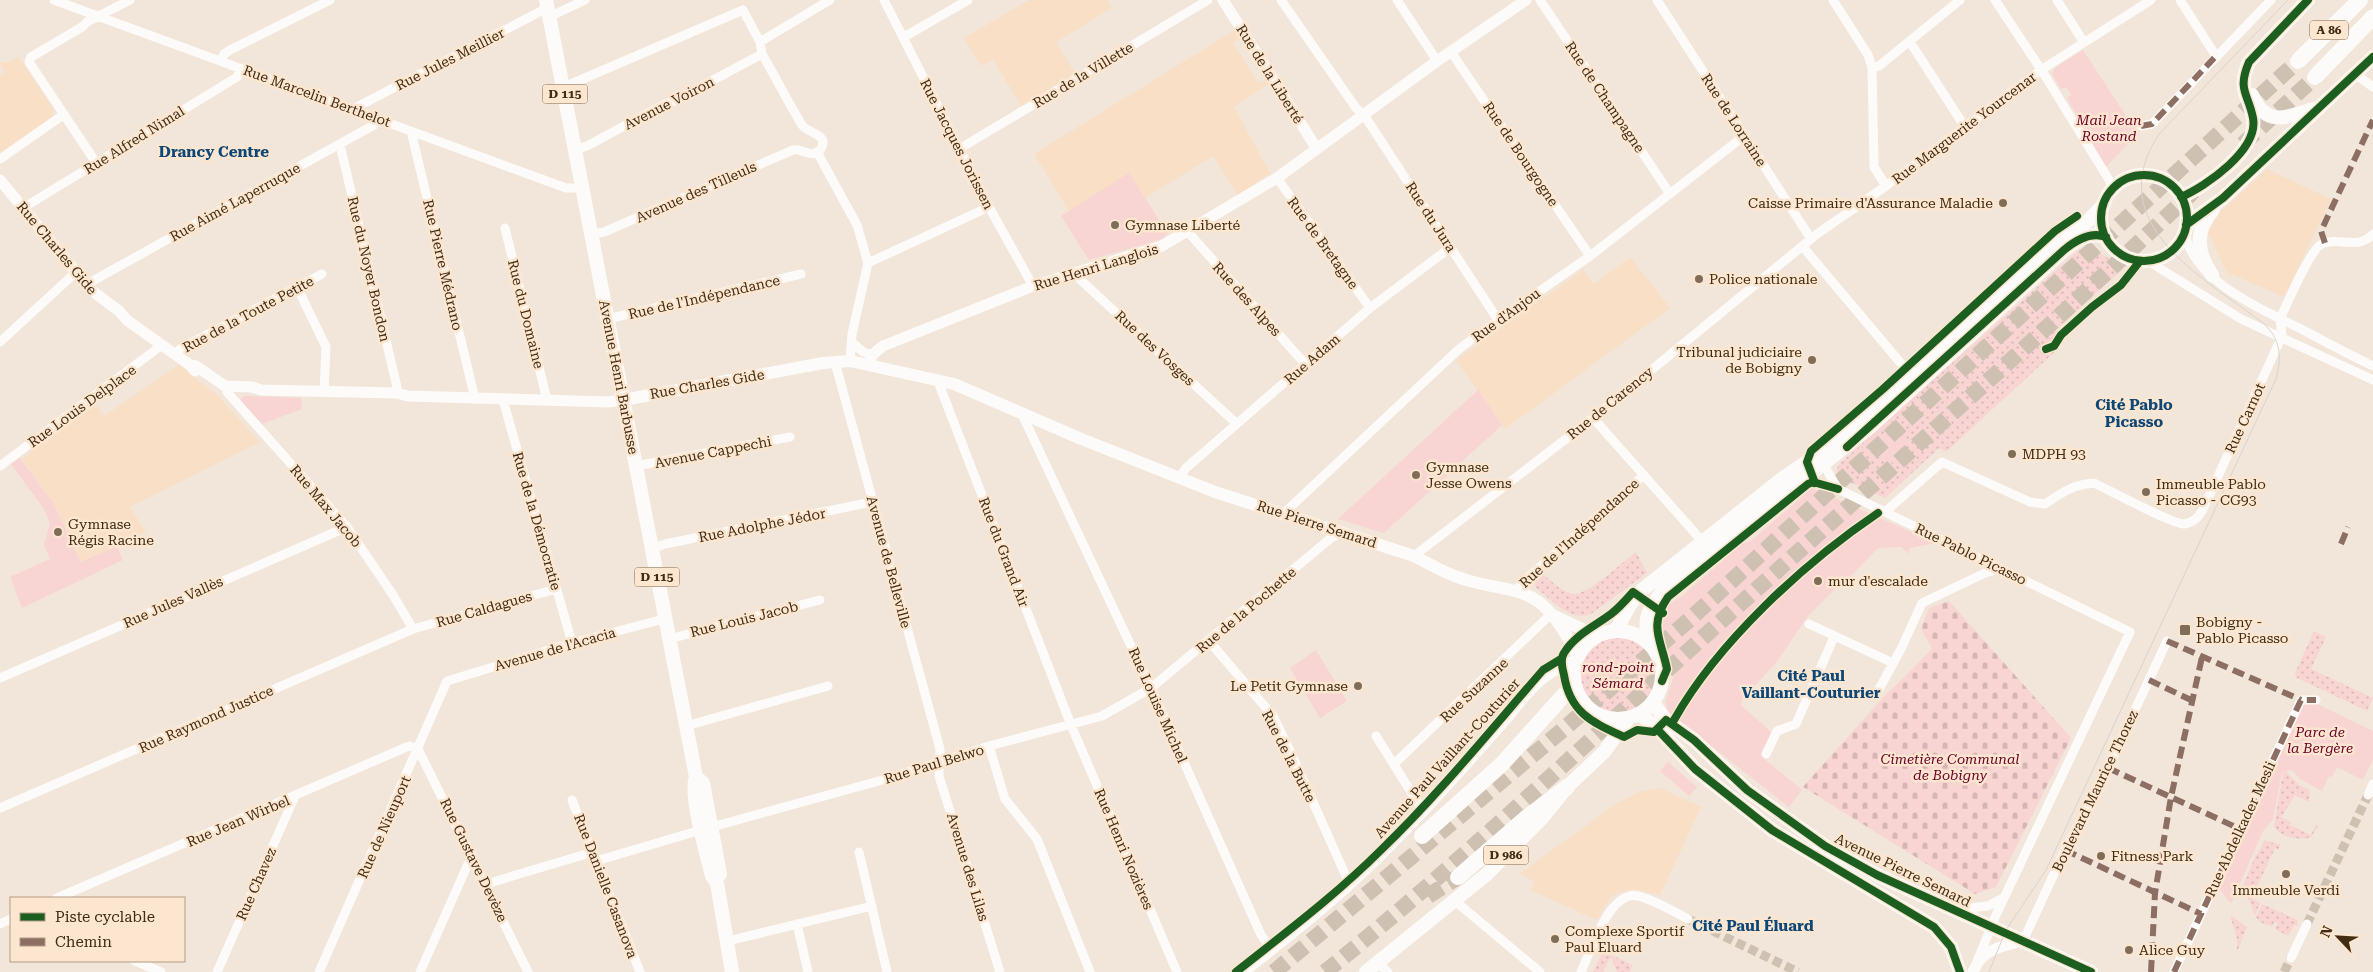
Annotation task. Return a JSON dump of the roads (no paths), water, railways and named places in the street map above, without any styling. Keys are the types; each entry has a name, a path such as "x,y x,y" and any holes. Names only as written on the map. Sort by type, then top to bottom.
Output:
{"highway":[{"name":"A 86","path":"2298,61 2360,0"},
{"name":"A 86","path":"2314,77 2373,17"},
{"path":"1422,836 1502,764 1564,695 1575,689"},
{"path":"1458,877 1526,818 1566,787"}],"main road":[{"path":"2181,197 2205,186 2242,151 2249,141 2253,121 2244,96 2244,75 2249,62 2308,0"},
{"name":"Avenue Henri Barbusse","path":"547,8 564,87 574,150 696,778 693,785 707,829"},
{"path":"2275,35 2272,48 2258,63 2250,77 2251,94 2256,104 2264,113 2282,118 2320,106"},
{"path":"2185,228 2223,198 2373,58"},
{"path":"1616,630 1630,605 1642,590 1783,478 1843,434 2054,241 2061,235 2088,221 2104,204 2114,188 2132,177 2149,176 2168,183 2181,197 2187,215 2185,228 2178,245 2162,257 2144,261 2129,259 2113,249 2106,237 2101,218 2104,204"},
{"path":"2212,275 2201,256 2199,237 2206,218 2223,198"},
{"path":"1651,646 1634,634 1616,630 1597,636 1586,643 1576,659 1573,676 1575,689 1586,706 1602,717 1614,720 1634,717 1653,703 1659,692 1662,680 1661,667 1647,633 1646,619 1654,599 1876,421 2064,250 2086,237 2098,234 2106,237"},
{"name":"Rue Charles Gide","path":"623,400 835,362 870,360 974,391 1078,438"},
{"name":"Rue Pierre Semard","path":"1078,438 1179,478 1414,556 1441,571 1465,579 1516,591 1540,603 1552,614 1597,636"},
{"name":"Rue Pierre Semard","path":"1552,614 1576,659"},
{"name":"Avenue Paul Vaillant-Couturier","path":"1241,972 1349,883 1423,811 1534,684 1562,664 1576,659"},
{"name":"Avenue Pierre Semard","path":"1653,703 1666,720 1694,740 1747,790 1815,839 1854,864 2091,972"},
{"name":"Avenue Pierre Semard","path":"1634,717 1662,733 1684,758 1716,788 1772,830 1934,927 1951,947 1960,972"},
{"name":"D 986","path":"1366,972 1383,968 1487,874 1542,818 1566,787 1604,752 1634,717"},
{"name":"D 115","path":"707,829 712,876 717,883 733,971"}],"street":[{"name":"Rue Marcelin Berthelot","path":"54,0 566,188 582,188"},
{"path":"97,164 29,62 31,57 82,27 87,22 130,0"},
{"path":"221,61 224,54 230,50 330,0"},
{"name":"Rue Jules Meillier","path":"353,110 547,8 585,0"},
{"path":"760,42 830,0"},
{"name":"Rue Jacques Jorissen","path":"884,0 988,207 1033,286"},
{"path":"904,37 968,0"},
{"name":"Rue de la Villette","path":"959,149 1208,0"},
{"name":"Rue de la Liberté","path":"1224,0 1317,149"},
{"name":"Rue du Jura","path":"1281,0 1356,108 1364,115 1498,320"},
{"path":"1397,0 1437,61"},
{"name":"Rue de Champagne","path":"1540,0 1670,194"},
{"name":"Rue de Lorraine","path":"1657,0 1811,240"},
{"path":"1833,0 1868,55 1872,67 1874,168 1886,186"},
{"path":"1872,67 1879,66 1960,0"},
{"path":"1995,0 2114,188"},
{"path":"2057,0 2083,41"},
{"name":"Rue Marguerite Yourcenar","path":"1811,240 2041,70 2083,41 2151,0"},
{"path":"2180,0 2216,56"},
{"path":"2141,126 2152,124 2271,0"},
{"name":"Rue Henri Langlois","path":"870,360 884,346 1033,286 1162,246 1188,232 1277,178 1437,61 1523,1"},
{"path":"564,87 743,10 760,42 762,54 803,127 819,135 822,141 821,148 817,152 858,225 868,264 852,342 850,361"},
{"path":"1910,42 1965,127"},
{"name":"Rue de Bourgogne","path":"1451,52 1590,256"},
{"name":"Avenue Voiron","path":"574,150 587,146 762,54"},
{"name":"Rue Alfred Nimal","path":"23,208 237,77 241,68"},
{"path":"2355,74 2373,87"},
{"path":"0,159 64,116"},
{"name":"Rue Aimé Laperruque","path":"87,284 383,120"},
{"name":"Rue Pierre Médrano","path":"411,131 475,399"},
{"name":"Rue d'Anjou","path":"1283,514 1459,350 1498,320 1590,256 1744,136"},
{"name":"Rue du Noyer Bondon","path":"340,145 397,387 396,393"},
{"name":"Avenue des Tilleuls","path":"591,234 604,232 792,150 801,150 811,154 817,152"},
{"name":"Rue de Bretagne","path":"1277,178 1370,308"},
{"name":"Rue Charles Gide","path":"0,180 75,273 95,294 128,321 190,365 214,387 251,393 261,390 396,393 408,396 502,400 611,402 623,400"},
{"path":"868,264 988,207"},
{"name":"Rue du Domaine","path":"506,228 547,400"},
{"path":"2185,228 2187,242 2200,264 2244,299 2373,366"},
{"name":"Rue des Alpes","path":"1188,232 1306,365"},
{"path":"2282,336 2280,319 2310,257 2320,244 2334,241 2351,244 2368,239 2373,234"},
{"name":"Rue de Carency","path":"1414,556 1593,418 1811,240"},
{"name":"Rue Adam","path":"1179,478 1186,468 1370,308 1451,247"},
{"path":"1802,247 1909,373"},
{"path":"2046,349 2054,346 2060,335 2092,306 2121,285 2144,261 2241,319 2282,336 2373,380"},
{"path":"0,342 75,273"},
{"name":"Rue des Vosges","path":"1073,273 1237,424"},
{"name":"Rue de la Toute Petite","path":"176,355 180,349 322,274"},
{"name":"Rue de l'Indépendance","path":"607,319 801,274"},
{"path":"296,287 326,347 324,392"},
{"name":"Rue Carnot","path":"1886,511 1942,462 2030,502 2045,504 2066,489 2082,484 2094,483 2178,523 2191,522 2200,514 2282,336"},
{"path":"852,342 870,360"},
{"name":"Rue Louis Delplace","path":"0,466 162,345"},
{"name":"Avenue de Belleville","path":"835,362 940,749 940,762"},
{"name":"Rue du Grand Air","path":"937,379 1071,725"},
{"name":"Rue Max Jacob","path":"226,389 347,527 392,594 412,629"},
{"name":"Rue de la Démocratie","path":"502,400 572,643"},
{"name":"Rue Louise Michel","path":"1021,412 1151,688 1261,935 1271,948"},
{"path":"1593,418 1703,542"},
{"path":"1822,465 1821,458 1843,434"},
{"name":"Avenue Cappechi","path":"636,466 790,436"},
{"name":"Rue Pablo Picasso","path":"1822,465 1838,489 2130,632 2006,896"},
{"name":"Rue de l'Indépendance","path":"1516,591 1520,584 1643,476"},
{"name":"Rue Adolphe Jédor","path":"651,549 665,544 872,502"},
{"name":"Rue Jules Vallès","path":"0,678 347,527"},
{"name":"Rue de la Pochette","path":"1151,688 1332,538 1342,532"},
{"path":"1878,691 1922,603 1985,573 1999,569"},
{"name":"Rue Caldagues","path":"412,629 556,589"},
{"name":"Rue Louis Jacob","path":"668,639 820,600"},
{"name":"Rue Suzanne","path":"1394,764 1552,614"},
{"name":"Avenue de l'Acacia","path":"446,681 572,643 664,619"},
{"path":"1809,624 1893,663"},
{"name":"Rue Raymond Justice","path":"0,808 412,629"},
{"path":"1766,754 1777,731 1796,724 1834,637"},
{"name":"Rue de la Butte","path":"1209,641 1273,716 1349,883"},
{"name":"Boulevard Maurice Thorez","path":"2023,941 2065,850 2108,768 2167,641"},
{"name":"Rue de Nieuport","path":"319,972 418,749 446,681"},
{"path":"686,726 828,686"},
{"name":"Rue Paul Belwo","path":"486,884 707,829 940,762 989,746 1102,716 1151,688"},
{"name":"Rue Abdelkader Mesli","path":"2174,972 2301,700 2316,700"},
{"name":"Rue Henri Nozières","path":"1071,725 1177,972"},
{"path":"1376,736 1423,811"},
{"name":"Rue Jean Wirbel","path":"59,897 409,746 418,749"},
{"path":"989,746 1006,799 1037,839 1090,972"},
{"name":"Rue Gustave Devèze","path":"418,749 472,855 526,971"},
{"name":"Avenue des Lilas","path":"940,762 939,776 1000,972"},
{"path":"2368,795 2373,784"},
{"name":"Rue Chavez","path":"218,972 295,796"},
{"name":"Rue Danielle Casanova","path":"572,800 640,972"},
{"path":"859,852 887,972"},
{"path":"420,972 472,855"},
{"path":"1581,972 1609,912 1619,900 1637,896 1688,919"},
{"path":"1952,909 1988,906 2006,896"},
{"path":"1973,972 2006,896"},
{"path":"1456,901 1540,972"},
{"path":"728,941 872,906"},
{"path":"797,924 808,972"},
{"path":"2291,958 2307,924"},
{"path":"1978,959 2001,947 2023,941"},
{"path":"137,962 160,972"}],"tunnel":[{"path":"1274,972 1559,733 1689,620 2298,61"},
{"path":"2243,144 2315,77"},
{"path":"1325,972 1423,890 1519,805 2015,356 2197,188"},
{"path":"2307,924 2368,795"},
{"path":"1428,896 1458,877"},
{"path":"1688,919 1798,972"},
{"path":"2284,972 2291,958"}],"tram line":[{"path":"1989,972 2006,930 2046,870 2276,379 2279,356 2277,342 2269,329 2188,267 2166,245 2150,221 2142,195 2144,166 2159,134 2288,0"}],"place":[{"name":"Caisse Primaire d'Assurance Maladie","path":"2003,203"},
{"name":"Gymnase Liberté","path":"1115,225"},
{"name":"Police nationale","path":"1699,279"},
{"name":"Tribunal judiciaire de Bobigny","path":"1812,360"},
{"name":"MDPH 93","path":"2012,454"},
{"name":"Gymnase Jesse Owens","path":"1416,475"},
{"name":"Immeuble Pablo Picasso - CG93","path":"2146,492"},
{"name":"Gymnase Régis Racine","path":"58,532"},
{"name":"mur d'escalade","path":"1818,581"},
{"name":"Bobigny - Pablo Picasso","path":"2185,630"},
{"name":"Le Petit Gymnase","path":"1358,686"},
{"name":"Fitness Park","path":"2101,856"},
{"name":"Immeuble Verdi","path":"2286,874"},
{"name":"Complexe Sportif Paul Eluard","path":"1555,939"},
{"name":"Alice Guy","path":"2129,950"}],"district":[{"name":"Drancy Centre","path":"214,152"},
{"name":"Cité Pablo Picasso","path":"2134,414"},
{"name":"Cité Paul Vaillant-Couturier","path":"1811,684"},
{"name":"Cité Paul Éluard","path":"1753,926"}],"park label":[{"name":"Mail Jean Rostand","path":"2109,128"},
{"name":"rond-point Sémard","path":"1618,676"},
{"name":"Parc de la Bergère","path":"2320,740"},
{"name":"Cimetière Communal de Bobigny","path":"1950,768"}]}
